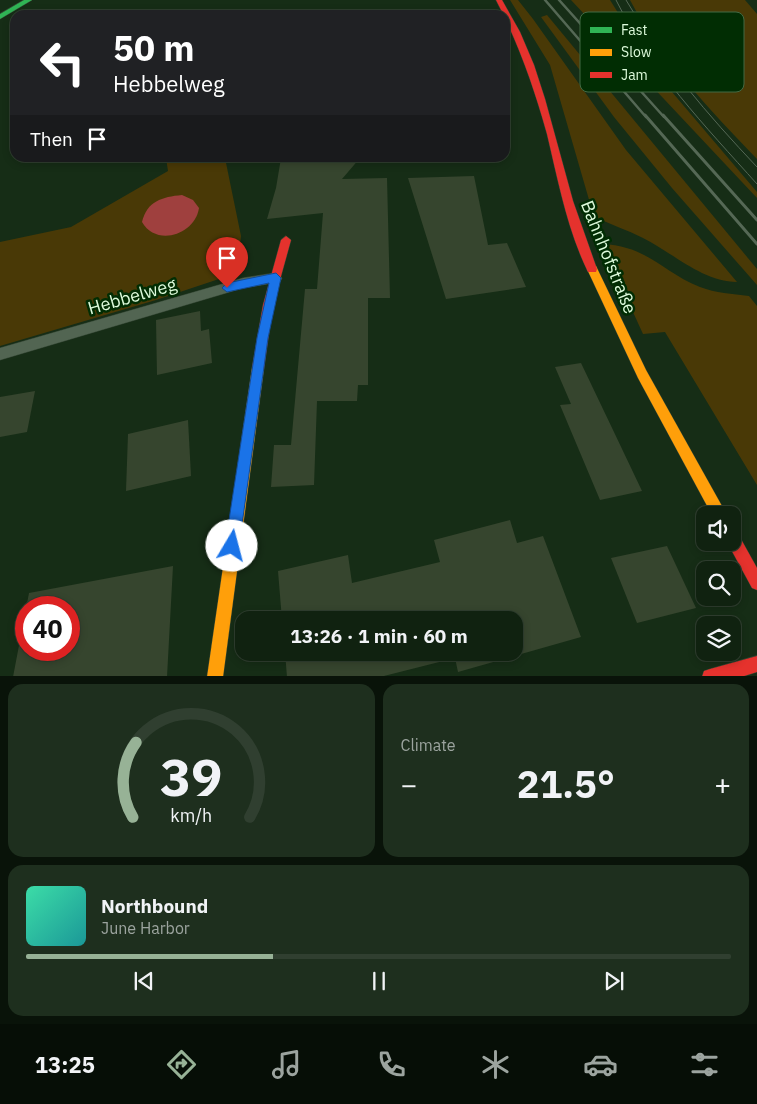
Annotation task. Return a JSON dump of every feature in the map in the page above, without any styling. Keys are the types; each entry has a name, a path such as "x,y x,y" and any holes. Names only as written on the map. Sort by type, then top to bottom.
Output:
{"street":[{"path":"12,10 30,0"},
{"name":"Bahnhofstraße","path":"510,19 520,37 537,82 567,204 589,262 628,349 715,506"},
{"path":"215,676 256,377 268,305 286,240"},
{"path":"739,551 757,582"},
{"path":"710,676 757,664"}],"lane":[{"name":"Hebbelweg","path":"0,354 243,283 276,278"}],"shaded area":[{"path":"510,0 518,0 580,85 580,92 585,92 626,150 737,282 724,281 700,272 643,238 594,217 550,65"},
{"path":"571,0 610,0 618,12 582,12"},
{"path":"630,0 745,0 757,14 757,159 695,92 744,92 744,12 637,12"},
{"path":"547,15 580,55 580,70 541,17"},
{"path":"596,92 611,92 757,269 757,285 672,188"},
{"path":"657,92 672,92 757,192 757,198"},
{"path":"167,162 226,162 241,236 237,273 156,300 0,346 0,242 71,227 168,171"},
{"path":"182,195 193,200 199,208 196,217 190,225 183,231 165,236 148,230 142,222 148,209 156,201"},
{"path":"602,244 631,249 700,287 718,292 749,296 757,306 757,485 665,332 643,334"}],"building":[{"path":"280,162 357,162 342,179 387,178 390,298 368,298 368,385 358,385 357,401 317,401 314,485 271,487 274,445 291,445 305,289 317,289 323,213 267,219 276,188"},
{"path":"474,176 488,245 507,243 526,287 446,299 408,178"},
{"path":"200,311 201,331 209,329 212,363 157,375 156,320"},
{"path":"581,363 642,491 600,500 560,405 571,404 555,367"},
{"path":"35,391 27,432 0,437 0,397"},
{"path":"188,420 191,476 126,491 128,434"},
{"path":"510,520 517,543 543,536 581,637 523,654 523,611 281,611 278,571 348,555 352,583 440,562 434,540"},
{"path":"667,546 696,608 637,623 611,558"},
{"path":"173,566 167,676 13,676 16,661 80,661 80,596 28,596 29,593"},
{"path":"286,661 443,661 384,676 287,676"},
{"path":"456,661 497,661 458,672"}],"tram line":[{"path":"616,0 622,12"},
{"path":"626,0 633,12"},
{"path":"677,92 757,184"},
{"path":"691,92 757,167"}],"railway":[{"path":"545,0 580,41"},
{"path":"559,0 580,23"},
{"path":"624,92 646,117"},
{"path":"642,92 664,117"},
{"path":"645,115 757,244"},
{"path":"663,115 757,220"}],"traffic: fast":[{"path":"12,10 29,0"},
{"path":"0,17 10,11"}],"traffic: slow":[{"path":"592,269 642,374 715,506"},
{"path":"215,676 258,368"}],"traffic: jam":[{"path":"499,0 504,10"},
{"path":"510,21 530,65 568,201 592,269"},
{"path":"258,368 268,305 286,240"},
{"path":"740,551 757,583"},
{"path":"714,676 757,664"}],"route":[{"path":"227,288 243,283 276,278 268,305 262,338 232,546"}]}
